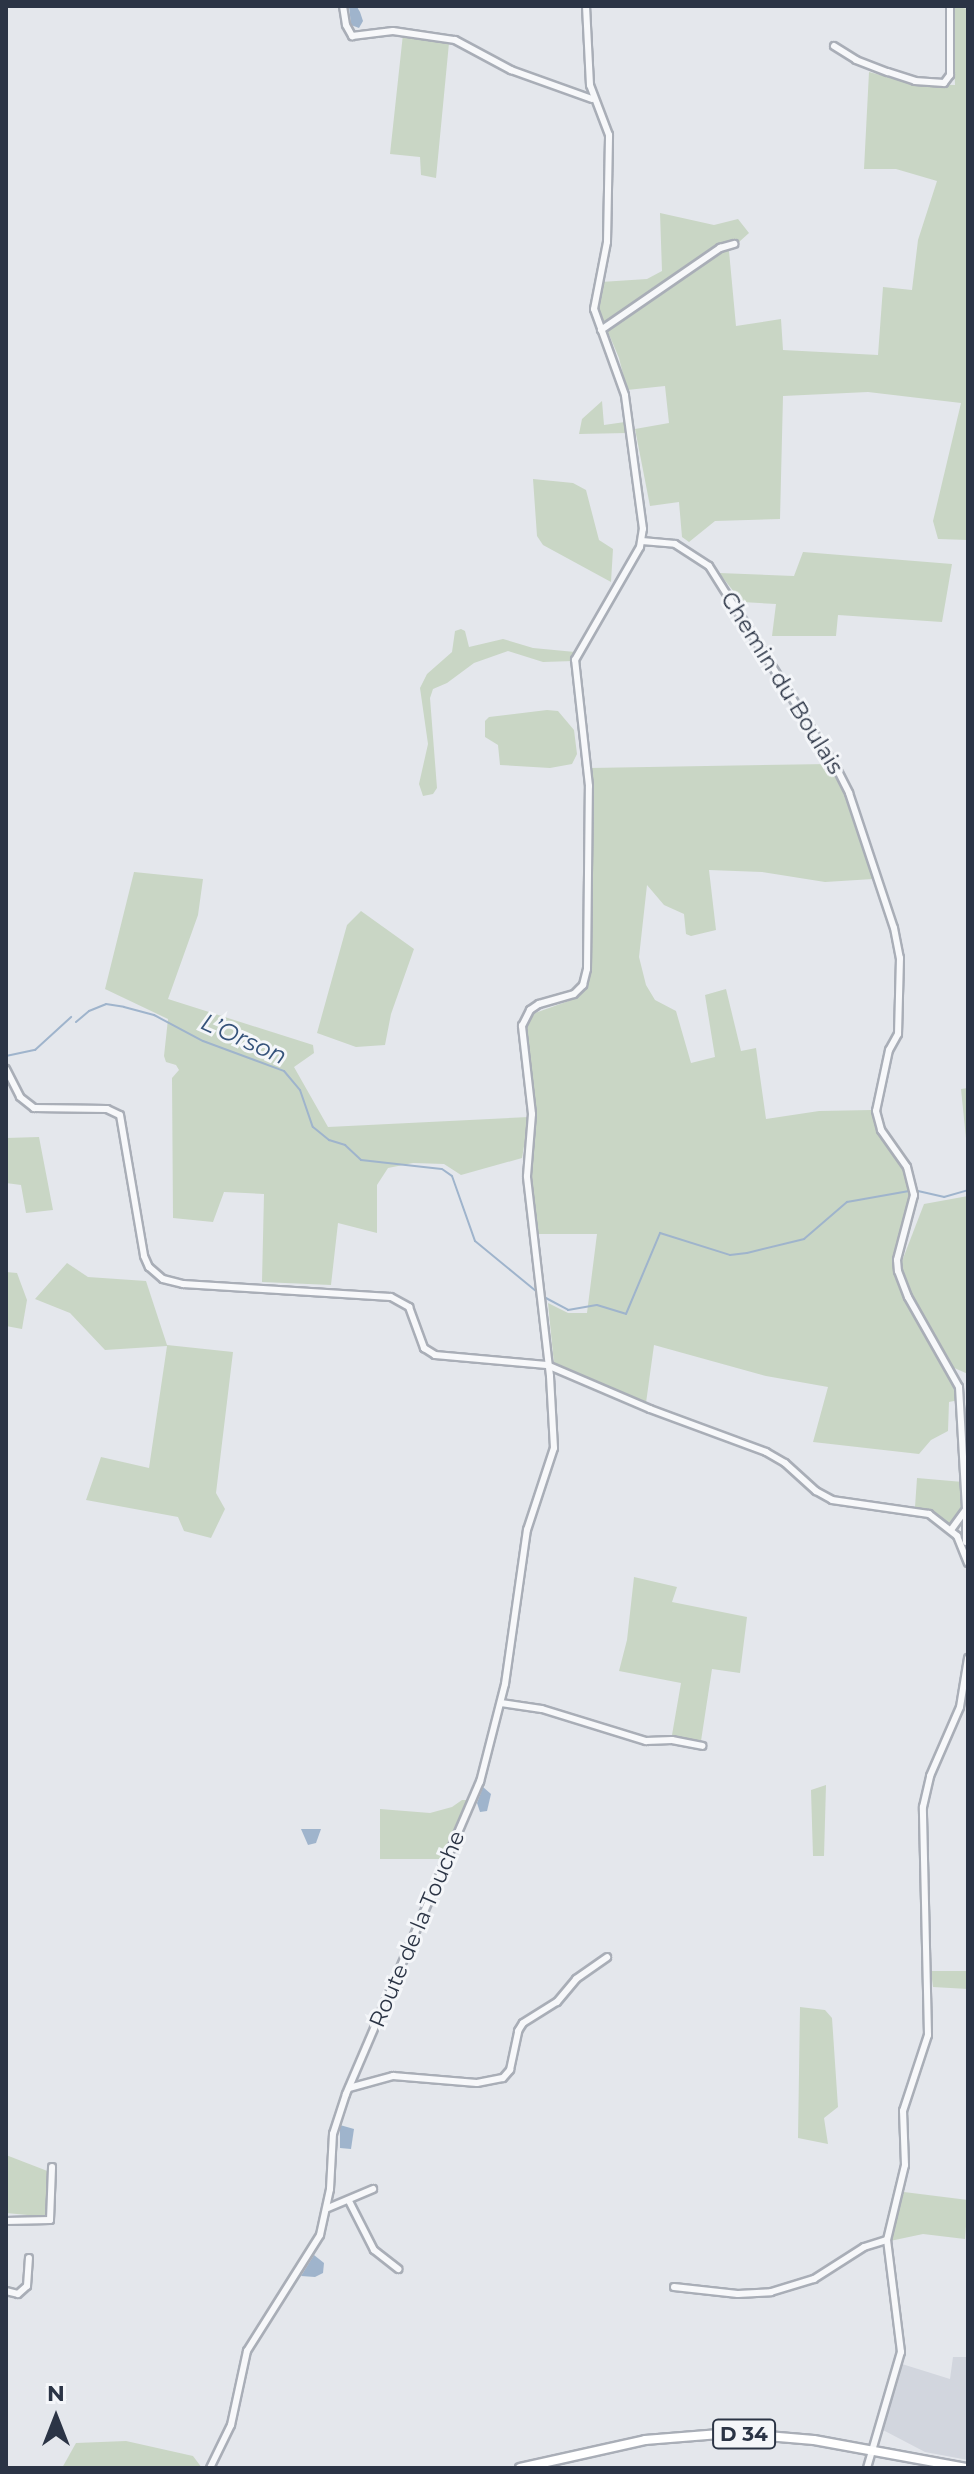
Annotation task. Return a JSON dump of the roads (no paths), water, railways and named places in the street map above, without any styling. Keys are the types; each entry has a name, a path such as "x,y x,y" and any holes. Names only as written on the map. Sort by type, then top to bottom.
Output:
{"main road":[{"name":"D 34","path":"520,2468 635,2442 710,2434 780,2435 967,2468"}],"street":[{"path":"343,6 346,25 352,36 393,31 455,40 511,70 592,99"},
{"path":"586,6 592,99 605,119 609,135 606,256 594,300 601,330 625,395 642,541"},
{"path":"834,46 856,60 888,72 915,81 944,83 950,75 950,6"},
{"path":"601,330 720,248 734,244"},
{"name":"Chemin du Boulais","path":"642,541 675,544 709,566 837,769 894,928 900,958 901,1012 876,1117 907,1167 913,1184 914,1207 897,1260 898,1271 908,1297 959,1387 966,1509"},
{"name":"Route de la Touche","path":"210,2468 231,2425 247,2351 309,2255 328,2208 333,2134 349,2088 480,1782 501,1703 527,1530 554,1448 549,1367 527,1176 532,1114 522,1026 530,1010 539,1004 574,994 583,985 587,969 589,786 575,660 642,541"},
{"path":"6,1069 20,1097 34,1108 107,1109 120,1115 144,1256 149,1267 163,1279 183,1284 391,1297 409,1307 424,1348 435,1355 549,1367 766,1452 832,1500 921,1511 965,1542"},
{"path":"951,1530 966,1509"},
{"path":"966,1509 968,1563"},
{"path":"867,2468 901,2352 887,2240 905,2165 904,2106 928,2035 923,1807 930,1776 960,1707 968,1658"},
{"path":"501,1703 542,1709 646,1741 672,1740 702,1746"},
{"path":"960,1707 968,1709"},
{"path":"349,2088 393,2076 477,2083 503,2078 510,2070 518,2031 523,2023 557,2002 576,1979 607,1957"},
{"path":"6,2221 50,2220 52,2167"},
{"path":"328,2208 373,2189"},
{"path":"349,2201 374,2250 398,2269"},
{"path":"674,2287 738,2294 771,2292 814,2279 864,2247 887,2240"},
{"path":"6,2291 23,2292 27,2286 29,2258"}],"water":[{"path":"349,6 357,7 360,12 363,21 359,28 351,25"},
{"path":"483,1787 491,1794 487,1811 480,1812 477,1803"},
{"path":"301,1829 321,1829 316,1843 308,1845"},
{"path":"340,2125 354,2129 351,2149 340,2148"},
{"path":"314,2255 324,2263 323,2273 315,2277 301,2276"}],"waterway":[{"name":"L’Orson","path":"76,1022 89,1011 106,1004 124,1007 154,1015 203,1041 284,1071 300,1090 313,1127 329,1140 345,1145 361,1160 442,1169 452,1176 475,1241 537,1292"},
{"name":"L’Orson","path":"6,1056 35,1050 71,1017"},
{"name":"L’Orson","path":"918,1191 944,1197 968,1190"},
{"name":"L’Orson","path":"544,1297 568,1310 597,1305 626,1314 660,1233 730,1255 747,1253 804,1239 847,1202 909,1191"}]}
